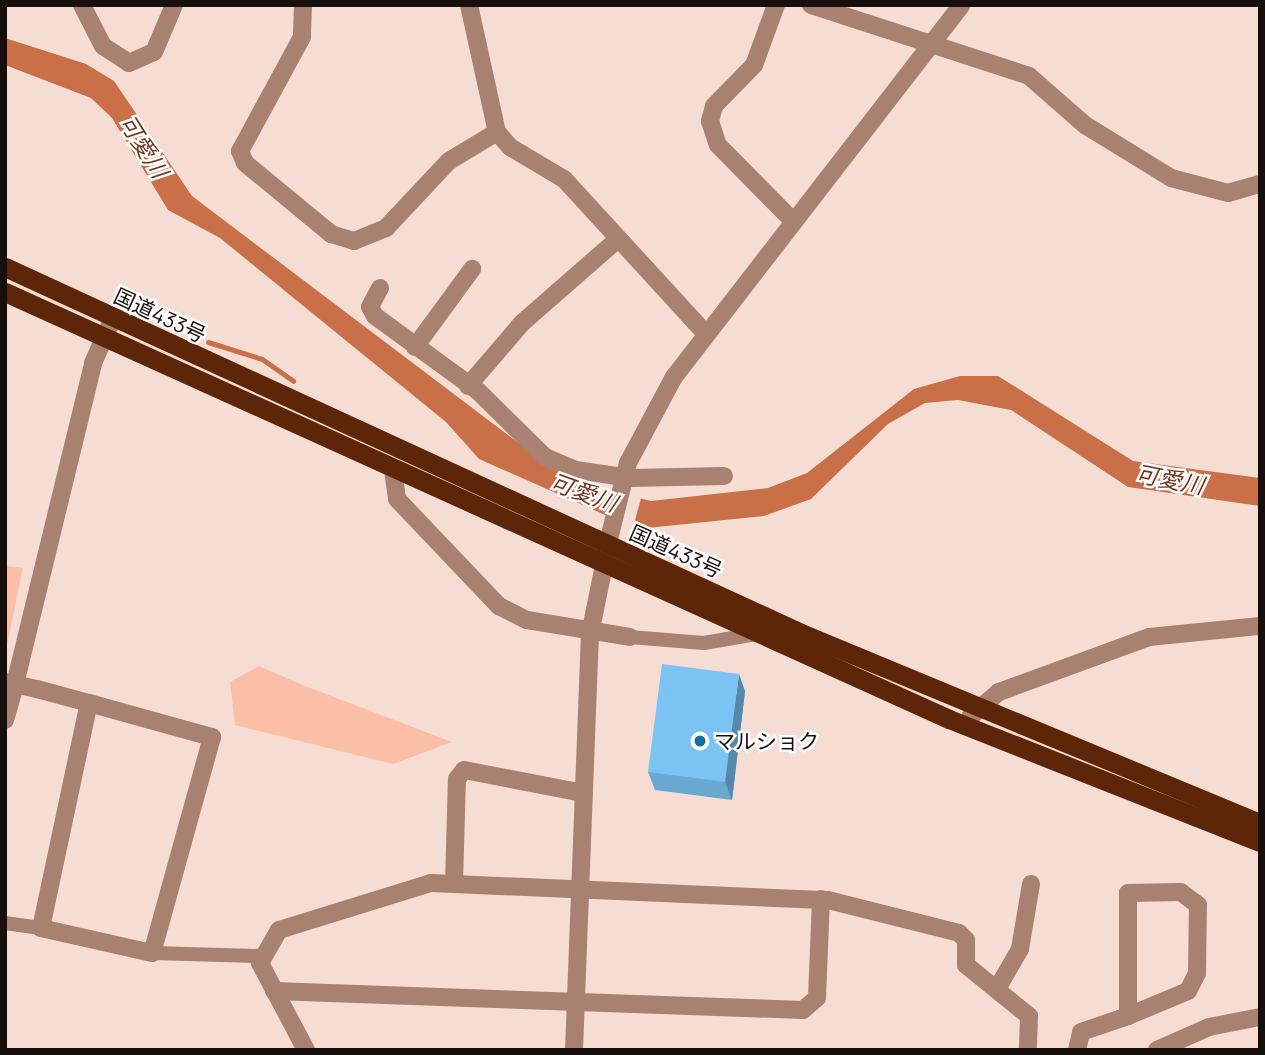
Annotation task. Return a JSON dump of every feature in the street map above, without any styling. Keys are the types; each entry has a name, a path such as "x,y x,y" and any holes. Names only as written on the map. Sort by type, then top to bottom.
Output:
{"highway":[{"name":"国道433号","path":"5,267 114,319 976,709 1260,823"},
{"name":"国道433号","path":"5,292 393,470 610,542 756,634 964,725 1260,842"}],"street":[{"path":"82,5 103,46 129,63 153,53 174,5"},
{"path":"303,5 300,41 240,151 245,163 331,234 354,241 386,228 449,161 497,132"},
{"path":"469,5 497,132 510,147 564,179 705,333"},
{"path":"776,5 754,65 714,106 710,121 718,145 792,220"},
{"path":"811,5 934,48 1029,76 1085,125 1171,178 1228,193 1260,184"},
{"path":"574,1050 590,632 610,542 640,437 705,333 792,220 934,48 962,5"},
{"path":"468,386 522,323 618,239"},
{"path":"415,347 472,269"},
{"path":"380,288 372,312 468,386 545,457 627,482 724,476"},
{"path":"5,720 10,683 103,338 114,319"},
{"path":"393,470 397,499 499,606 527,620 590,632 704,643 756,634"},
{"path":"964,725 976,709 999,692 1149,637 1260,626"},
{"path":"10,683 212,737 152,953"},
{"path":"41,928 89,703"},
{"path":"454,884 457,779 464,770 584,793"},
{"path":"261,956 290,922 427,884 821,900 959,933 966,940 964,963 1029,1016 1028,1050"},
{"path":"997,989 1020,949 1031,884"},
{"path":"1077,1050 1082,1032 1128,1016 1188,991 1197,973 1198,905 1181,892 1128,893 1128,1016"},
{"path":"274,990 818,1011 821,900"},
{"path":"5,923 41,928 152,953 261,956"},
{"path":"261,956 274,990 306,1050"},
{"path":"1157,1050 1209,1027 1260,1017"}],"shaded area":[{"path":"5,566 23,568 5,654"},
{"path":"259,666 452,742 393,764 235,725 230,682"}],"water":[{"name":"可愛川","path":"5,38 86,64 114,81 192,196 553,469 602,489 651,501 768,488 807,473 914,389 960,376 998,376 1133,461 1260,478 1260,506 1128,487 1011,410 958,400 925,403 888,424 811,499 764,516 637,529 479,459 446,422 220,238 168,210 112,118 91,98 5,65"}],"pier":[{"path":"625,491 642,495 632,531 615,523"}],"building":[{"name":"マルショク","path":"662,664 739,674 725,782 648,772"}],"waterway":[{"path":"208,342 262,359 293,381"}],"place":[{"name":"マルショク","path":"700,741"}]}
